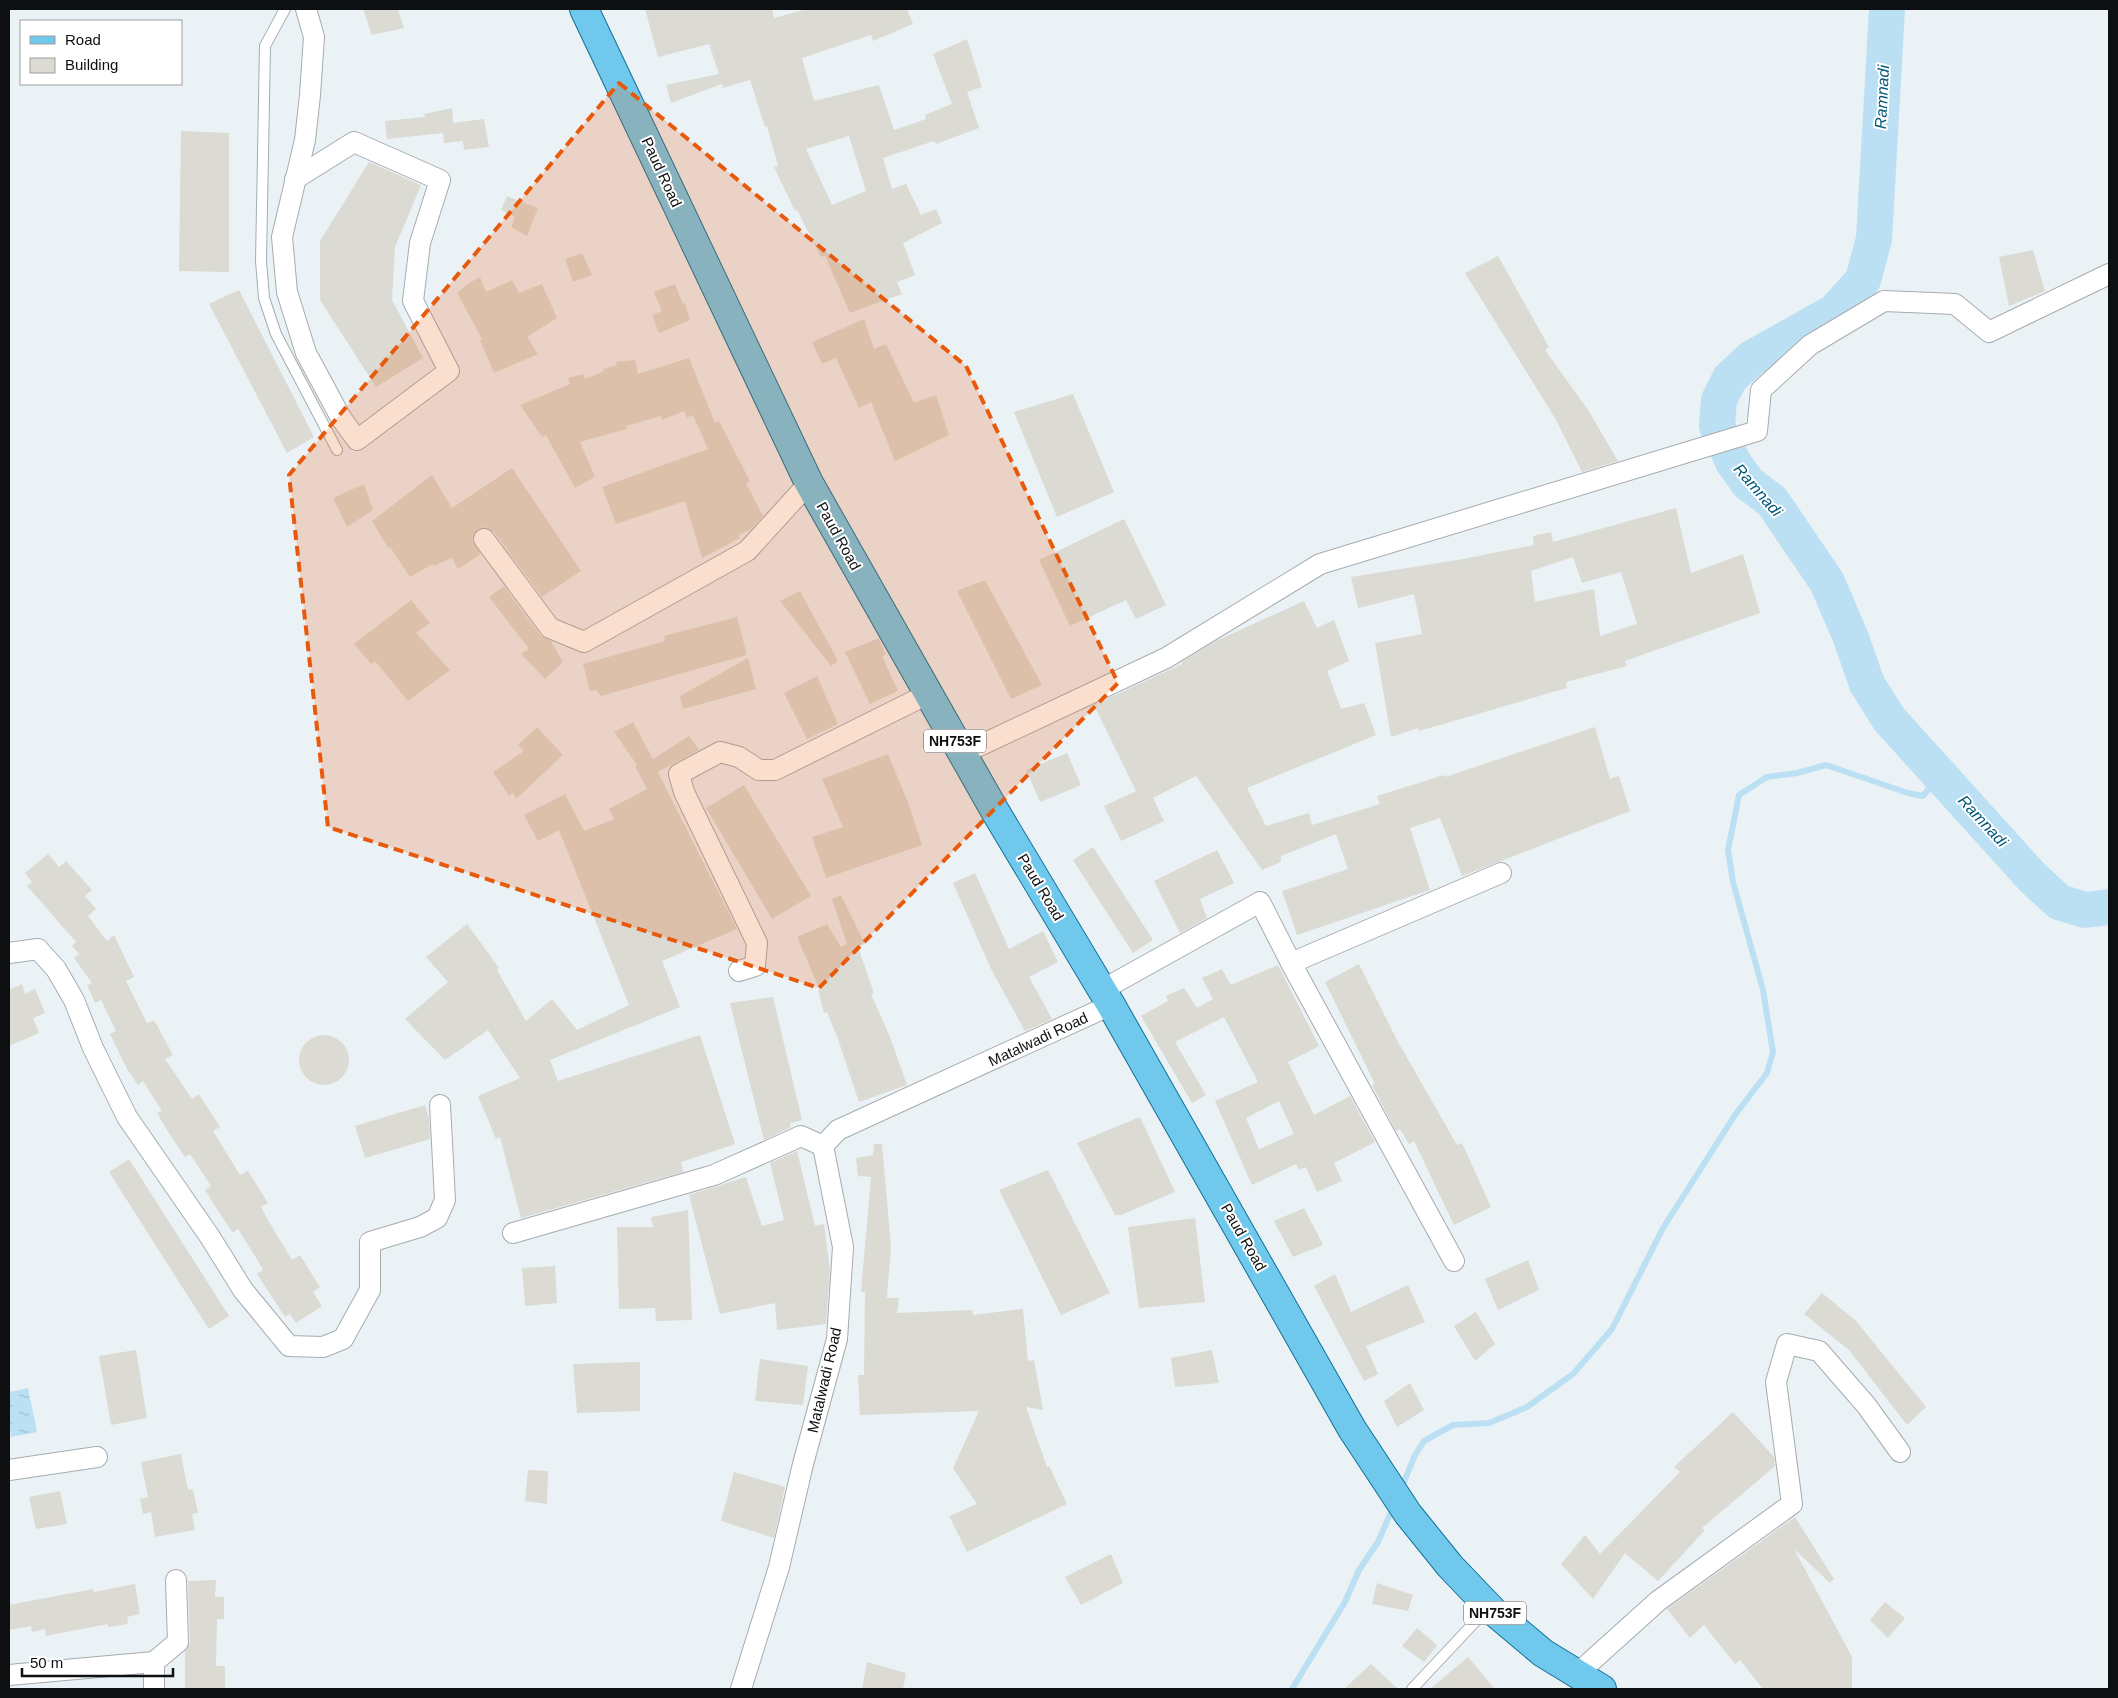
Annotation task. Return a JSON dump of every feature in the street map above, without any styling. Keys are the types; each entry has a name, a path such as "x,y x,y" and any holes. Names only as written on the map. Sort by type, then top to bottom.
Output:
{"main road":[{"name":"Paud Road","path":"584,9 810,483 962,754 1107,997 1352,1429 1408,1514 1450,1566 1489,1607 1543,1653 1602,1689"}],"street":[{"path":"295,179 354,142 440,180 420,243 414,301 450,372 357,440 341,418 306,353 287,292 282,237 295,179 305,140 311,86 314,38 306,9"},
{"path":"962,754 1166,658 1320,564 1700,450 1757,431 1761,390 1810,345 1884,301 1955,304 1989,332 2109,274"},
{"path":"484,539 550,628 584,642 747,551 810,483"},
{"path":"739,971 755,966 757,943 684,792 679,774 720,752 739,757 758,770 775,770 928,694"},
{"path":"1454,1261 1291,962 1501,873"},
{"name":"Matalwadi Road","path":"741,1689 779,1567 837,1339 843,1247 823,1146 838,1130 1107,997 1260,902 1291,962"},
{"path":"9,953 38,949 56,969 74,1000 93,1048 127,1118 210,1237 243,1290 289,1346 323,1347 343,1339 370,1290 370,1242 420,1226 438,1218 446,1200 440,1105"},
{"path":"513,1233 714,1175 801,1136 823,1146"},
{"path":"1577,1674 1658,1601 1792,1504 1776,1382 1786,1344 1819,1351 1866,1405 1900,1452"},
{"path":"9,1470 97,1457"},
{"path":"9,1675 154,1662 178,1642 176,1580"},
{"path":"154,1662 154,1689"}],"lane":[{"path":"285,9 265,46 261,261 264,298 276,334 337,450"},
{"path":"1412,1689 1489,1607"}],"highlighted area":[{"path":"619,83 966,366 1118,683 819,988 328,827 289,475"}],"water":[{"path":"28,1388 37,1432 11,1437 9,1392"}],"building":[{"path":"363,9 398,9 404,28 372,35"},
{"path":"645,9 772,9 774,18 807,9 907,9 913,24 873,41 871,35 802,58 814,101 879,85 894,130 926,119 925,115 952,104 933,54 967,39 982,87 967,92 979,128 936,144 934,141 883,158 892,189 906,184 921,215 936,209 942,223 903,243 915,275 897,282 902,294 850,313 825,256 821,257 797,210 795,211 774,167 778,166 767,126 765,127 750,80 723,88 722,84 671,103 666,85 719,74 709,44 658,57","holes":["849,136 866,191 832,205 806,149"]},
{"path":"452,108 453,123 484,119 489,147 464,150 463,141 444,143 443,133 387,139 385,121 425,117 424,114"},
{"path":"181,131 229,133 229,272 179,271"},
{"path":"369,162 421,185 395,247 392,300 423,358 376,387 320,300 320,241"},
{"path":"507,196 538,208 527,236 511,227 515,217 501,210"},
{"path":"2033,250 2045,291 2009,306 1999,257"},
{"path":"582,253 592,275 573,282 565,259"},
{"path":"1498,256 1549,347 1545,350 1588,410 1618,461 1582,472 1555,418 1465,273"},
{"path":"480,277 486,292 512,280 519,293 542,284 557,318 527,337 538,354 494,373 480,340 482,339 457,293"},
{"path":"675,284 683,304 685,303 690,320 659,333 652,315 662,311 654,292"},
{"path":"239,290 314,437 287,453 209,304"},
{"path":"864,319 874,349 886,344 914,403 936,395 949,435 895,461 871,402 859,408 836,358 822,364 812,342"},
{"path":"689,358 715,423 719,421 750,481 746,483 763,516 751,529 739,535 740,538 702,558 685,501 616,524 602,487 708,449 693,415 687,418 684,411 662,420 661,416 626,426 627,429 580,442 595,477 575,488 546,435 542,437 520,405 570,384 568,378 583,374 585,379 604,371 603,369 617,365 616,362 635,360 638,374"},
{"path":"1073,394 1114,492 1057,517 1014,412"},
{"path":"512,468 581,571 542,597 494,532 483,527 477,530 472,540 481,554 458,569 452,558 434,566 433,564 410,577 390,547 388,548 372,521 432,475 452,508"},
{"path":"364,484 373,510 347,527 333,498"},
{"path":"1676,508 1691,573 1743,554 1760,613 1625,661 1627,666 1566,682 1567,688 1419,731 1418,728 1391,737 1375,643 1422,634 1414,594 1358,608 1351,577 1463,559 1534,545 1533,536 1551,532 1553,542","holes":["1573,557 1582,583 1621,572 1637,624 1600,636 1594,589 1535,602 1531,571"]},
{"path":"1124,519 1166,605 1136,619 1126,600 1070,626 1039,560"},
{"path":"985,580 1042,685 1011,699 957,591"},
{"path":"504,586 540,635 551,641 563,662 545,679 521,654 529,649 489,597"},
{"path":"800,591 838,661 831,666 780,601"},
{"path":"411,600 430,623 416,633 450,670 408,701 375,661 371,664 354,644"},
{"path":"1304,601 1317,628 1334,620 1349,661 1327,671 1341,709 1364,703 1376,735 1247,788 1266,826 1309,813 1312,825 1380,804 1377,796 1444,775 1445,777 1595,727 1610,779 1619,776 1630,811 1462,876 1440,818 1410,828 1430,890 1297,935 1282,891 1348,869 1336,834 1281,856 1281,862 1262,870 1196,776 1153,798 1164,821 1121,841 1104,806 1136,791 1094,705 1182,664 1182,662 1214,642"},
{"path":"737,617 747,655 601,696 596,690 590,691 583,664 665,641 664,636"},
{"path":"879,638 886,655 882,656 898,691 870,704 845,652"},
{"path":"748,658 756,689 683,709 680,696"},
{"path":"817,676 838,724 807,739 784,693"},
{"path":"633,722 653,759 689,736 699,750 658,772 737,929 662,961 680,1007 550,1060 558,1081 700,1035 735,1144 681,1162 683,1172 521,1218 500,1137 496,1139 478,1096 520,1078 488,1030 445,1060 405,1019 448,982 426,957 467,924 499,968 497,970 526,1021 552,999 577,1030 629,1005 559,830 538,841 524,815 565,794 584,831 614,819 609,809 647,789 635,766 637,765 614,732"},
{"path":"537,727 563,755 516,799 513,793 509,796 493,772 524,751 518,745"},
{"path":"1067,753 1081,785 1040,802 1026,770"},
{"path":"888,754 908,802 922,845 826,878 812,837 843,827 822,779"},
{"path":"744,785 811,896 772,919 706,808"},
{"path":"1093,847 1153,940 1133,953 1073,860"},
{"path":"1217,850 1234,883 1200,899 1207,918 1180,933 1154,881"},
{"path":"48,854 59,867 66,861 92,890 85,896 96,909 88,916 107,941 114,935 134,977 126,981 147,1023 154,1020 173,1055 165,1059 192,1099 199,1094 220,1127 213,1131 240,1175 248,1171 268,1203 261,1207 292,1260 300,1255 320,1287 313,1292 322,1306 296,1323 290,1314 285,1317 257,1274 263,1270 258,1261 238,1229 233,1233 215,1206 205,1190 211,1186 190,1154 185,1157 167,1130 157,1113 162,1111 143,1081 138,1085 127,1069 110,1034 116,1031 101,1000 95,1003 87,985 92,983 74,958 79,954 72,946 76,942 27,886 32,882 25,873"},
{"path":"975,873 1009,949 1043,931 1058,962 1029,977 1052,1019 1025,1031 991,969 953,883"},
{"path":"841,895 865,944 858,947 874,993 871,994 890,1037 907,1085 859,1102 837,1036 827,1012 824,1013 818,990 820,990 797,937 827,924 841,947 847,944 832,899"},
{"path":"1359,964 1398,1042 1457,1145 1462,1143 1491,1207 1454,1225 1414,1141 1409,1144 1400,1129 1396,1131 1372,1085 1375,1084 1325,982"},
{"path":"1278,965 1319,1046 1288,1062 1314,1115 1350,1096 1375,1142 1334,1163 1342,1181 1317,1192 1306,1167 1299,1170 1296,1164 1252,1185 1215,1101 1258,1082 1224,1017 1175,1042 1206,1095 1192,1103 1141,1016 1168,1001 1166,996 1184,988 1197,1008 1213,999 1202,978 1222,969 1231,985","holes":["1279,1101 1294,1134 1259,1149 1246,1118"]},
{"path":"22,984 25,994 35,989 45,1013 33,1018 39,1033 9,1046 9,990"},
{"path":"773,997 802,1120 790,1123 791,1127 764,1140 730,1003"},
{"path":"319,1035 329,1035 342,1042 349,1055 349,1065 342,1078 329,1085 319,1085 310,1081 303,1074 299,1065 299,1055 303,1046 310,1039"},
{"path":"425,1105 429,1119 430,1139 365,1158 355,1126"},
{"path":"1140,1117 1175,1192 1121,1215 1115,1215 1077,1143"},
{"path":"874,1144 882,1144 891,1247 887,1298 899,1298 897,1313 972,1310 973,1315 1023,1309 1028,1361 1034,1360 1043,1410 1026,1407 1047,1467 1049,1466 1067,1504 967,1552 949,1516 977,1504 953,1468 979,1411 860,1415 858,1375 864,1375 865,1292 861,1292 871,1177 858,1176 856,1158 873,1155"},
{"path":"797,1151 815,1226 824,1224 830,1270 826,1324 777,1330 775,1303 720,1314 689,1195 746,1177 762,1226 784,1220 770,1163"},
{"path":"129,1159 229,1316 209,1329 109,1172"},
{"path":"1048,1170 1110,1293 1061,1315 999,1190"},
{"path":"1304,1208 1323,1245 1293,1257 1274,1221"},
{"path":"688,1210 692,1320 656,1321 655,1308 619,1309 617,1227 653,1227 651,1217"},
{"path":"1195,1218 1205,1302 1139,1308 1128,1227"},
{"path":"1528,1260 1539,1290 1498,1310 1485,1279"},
{"path":"555,1266 557,1303 525,1306 522,1268"},
{"path":"1335,1274 1351,1312 1408,1285 1425,1322 1366,1346 1378,1374 1364,1381 1314,1286"},
{"path":"1822,1293 1856,1321 1926,1407 1907,1425 1849,1350 1804,1314"},
{"path":"1476,1312 1495,1344 1475,1361 1454,1326"},
{"path":"136,1350 147,1418 111,1425 99,1356"},
{"path":"1212,1350 1219,1383 1175,1387 1171,1358"},
{"path":"760,1359 808,1366 803,1405 755,1401"},
{"path":"640,1362 640,1411 577,1413 573,1364"},
{"path":"1410,1383 1424,1410 1397,1427 1384,1401"},
{"path":"1733,1412 1774,1457 1775,1466 1702,1528 1705,1530 1658,1581 1625,1553 1593,1599 1561,1564 1585,1535 1600,1554 1680,1472 1674,1467"},
{"path":"181,1454 188,1490 193,1489 198,1513 192,1514 195,1530 155,1537 151,1512 143,1514 140,1499 148,1497 141,1462"},
{"path":"528,1470 548,1471 547,1504 525,1501"},
{"path":"734,1472 785,1487 774,1538 721,1521"},
{"path":"60,1491 67,1524 36,1529 29,1497"},
{"path":"1795,1517 1834,1579 1830,1583 1794,1549 1852,1657 1852,1689 1763,1689 1740,1660 1735,1664 1704,1625 1690,1638 1667,1609"},
{"path":"1111,1554 1123,1583 1081,1605 1065,1577"},
{"path":"216,1580 215,1597 224,1597 224,1619 217,1619 216,1666 225,1666 225,1688 185,1689 185,1652 190,1642 188,1581"},
{"path":"1377,1583 1413,1595 1408,1611 1372,1604"},
{"path":"135,1584 140,1614 127,1617 128,1624 108,1627 108,1624 46,1636 45,1629 32,1632 31,1626 9,1630 9,1605 93,1589 94,1592"},
{"path":"1885,1602 1905,1618 1888,1638 1870,1620"},
{"path":"1417,1628 1437,1645 1424,1662 1402,1646"},
{"path":"1468,1657 1495,1689 1430,1689"},
{"path":"867,1662 906,1673 903,1689 862,1689"},
{"path":"1371,1664 1398,1689 1344,1689"}],"waterway":[{"name":"Ramnadi","path":"1887,9 1874,239 1863,280 1834,312 1752,358 1730,378 1719,400 1717,426 1733,462 1748,483 1772,501 1827,582 1851,638 1867,684 1889,719 2032,877 2059,902 2085,910 2109,907"},
{"path":"1401,1489 1415,1455 1424,1441 1453,1425 1489,1423 1527,1407 1573,1374 1612,1329 1663,1228 1735,1115 1767,1073 1773,1052 1763,990 1733,882 1728,850 1739,795 1767,777 1797,773 1826,765 1908,793 1923,796 1940,775"},
{"path":"1292,1689 1345,1602 1359,1570 1378,1542 1394,1505"}]}
